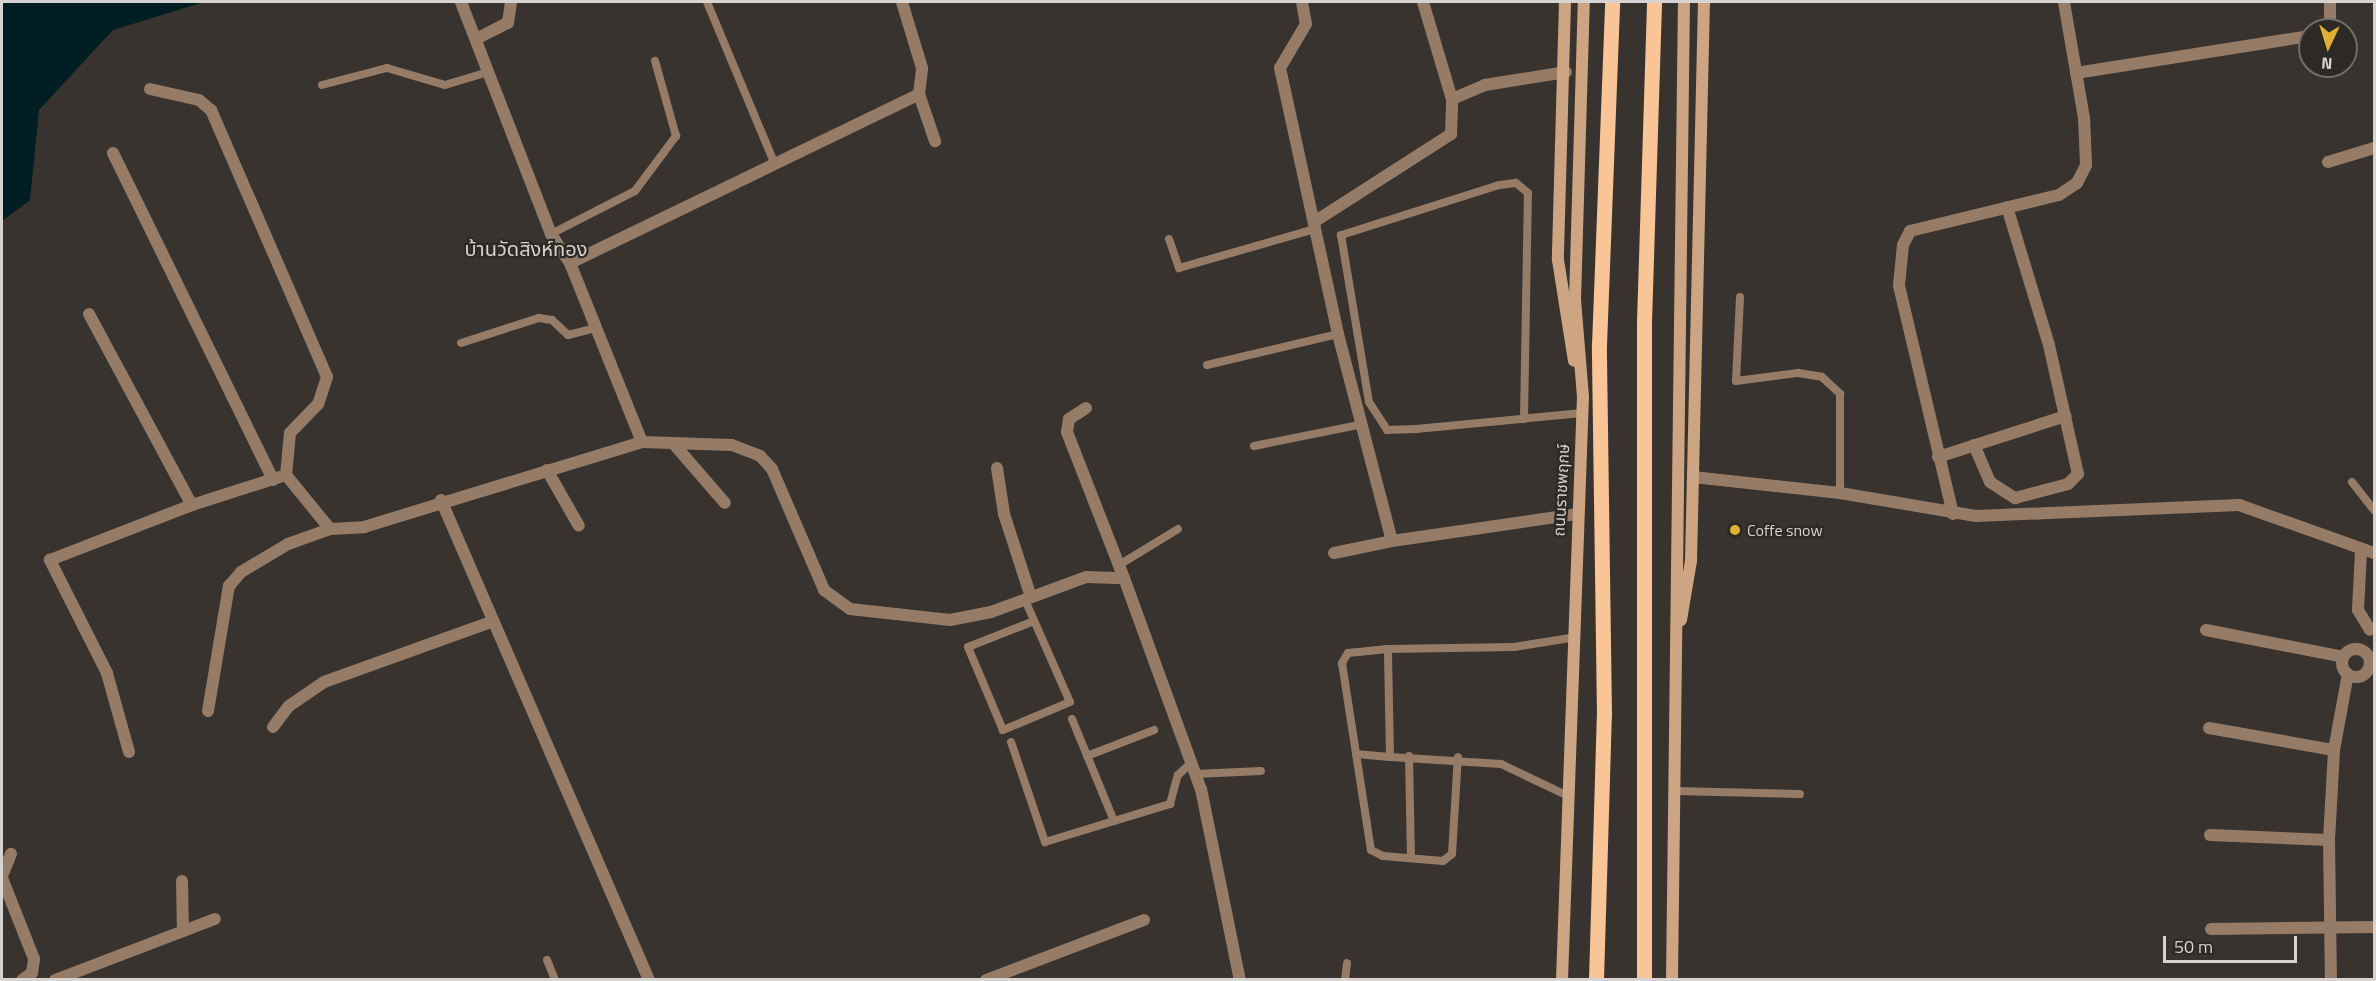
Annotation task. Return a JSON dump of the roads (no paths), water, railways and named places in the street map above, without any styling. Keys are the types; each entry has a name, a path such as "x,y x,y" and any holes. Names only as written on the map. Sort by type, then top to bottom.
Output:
{"main road":[{"path":"1565,2 1566,72 1559,279 1583,397"},
{"name":"ถนนราชพฤกษ์","path":"1562,980 1570,638 1583,397 1575,299 1584,2"},
{"path":"1596,980 1604,715 1599,345 1612,2"},
{"path":"1644,980 1644,322 1654,2"},
{"path":"1672,980 1684,2"},
{"path":"1676,639 1691,561 1704,2"}],"street":[{"path":"461,2 551,234 570,263 642,442"},
{"path":"476,39 508,23 512,2"},
{"path":"902,2 922,68 919,94 935,141"},
{"path":"1302,2 1306,24 1280,68 1338,334 1392,541"},
{"path":"1314,226 1451,134 1452,99 1423,2"},
{"path":"1953,514 1899,285 1903,245 1910,231 2059,195 2077,183 2086,165 2076,73 2064,2"},
{"path":"2330,2 2330,18"},
{"path":"2076,73 2298,38"},
{"path":"1452,99 1485,85 1566,72"},
{"path":"150,89 182,94 211,110 327,377 318,404 290,433 286,475 330,530"},
{"path":"570,263 774,162 919,94"},
{"path":"2328,162 2374,148"},
{"path":"113,153 273,480"},
{"path":"1974,445 1990,482 2003,494 2015,498 2068,484 2078,474 2066,416 2007,207"},
{"path":"89,314 192,505"},
{"path":"1086,408 1069,419 1067,432 1124,578 1193,769 1240,980"},
{"path":"1938,457 2066,416"},
{"path":"208,711 224,601 233,579 288,544 330,530 364,526 642,442 732,445 760,456 772,469 824,590 850,609 950,620 1028,599 1086,577 1124,578"},
{"path":"673,443 725,502"},
{"path":"997,468 1004,514 1028,599"},
{"path":"548,470 579,526"},
{"path":"129,752 111,682 84,636 50,563 53,558 72,550 192,505 286,475"},
{"path":"1693,477 1840,493 1953,514 2239,505 2361,552 2374,553"},
{"path":"441,501 649,980"},
{"path":"1334,554 1392,541 1578,514"},
{"path":"2348,674 2366,673 2369,658 2372,628 2358,610 2361,552"},
{"path":"273,727 289,706 324,682 493,621"},
{"path":"2206,630 2343,657"},
{"path":"2343,657 2351,649 2369,658"},
{"path":"2331,980 2328,840 2334,750 2348,674 2343,657"},
{"path":"2210,728 2334,750"},
{"path":"2210,835 2328,840"},
{"path":"10,854 2,877 34,959 32,973 22,980"},
{"path":"182,881 183,931"},
{"path":"55,980 215,919"},
{"path":"986,980 1144,920"},
{"path":"2211,929 2374,927"}],"lane":[{"path":"707,2 774,162"},
{"path":"551,234 635,191 676,136 655,61"},
{"path":"322,85 387,68 445,85 488,72"},
{"path":"1524,419 1528,193 1516,183 1499,185 1341,236 1369,402 1387,430 1524,419 1582,413"},
{"path":"1169,239 1179,268 1314,226"},
{"path":"1740,297 1736,381 1798,373 1822,377 1840,394 1840,493"},
{"path":"461,343 539,318 552,321 568,335 596,328"},
{"path":"1207,365 1338,334"},
{"path":"1254,446 1363,424"},
{"path":"2352,482 2374,510"},
{"path":"1119,565 1178,529"},
{"path":"1028,599 1034,621 1070,702 1003,730 968,647 1034,621"},
{"path":"1458,757 1452,854 1443,861 1411,858 1371,850 1342,663 1348,653 1388,649 1514,647 1570,638"},
{"path":"1388,649 1390,757"},
{"path":"1072,719 1114,821"},
{"path":"1087,756 1154,730"},
{"path":"1011,742 1045,842 1170,804 1178,775 1193,769 1261,771"},
{"path":"1356,754 1390,757 1458,757 1501,764 1566,795"},
{"path":"1409,756 1411,858"},
{"path":"1675,791 1800,794"},
{"path":"547,960 555,980"},
{"path":"1345,980 1347,963"}],"water":[{"path":"2,2 204,2 113,30 39,110 30,200 2,221"}],"place":[{"name":"Coffe snow","path":"1735,530"}],"district":[{"name":"บ้านวัดสิงห์ทอง","path":"526,248"}]}
